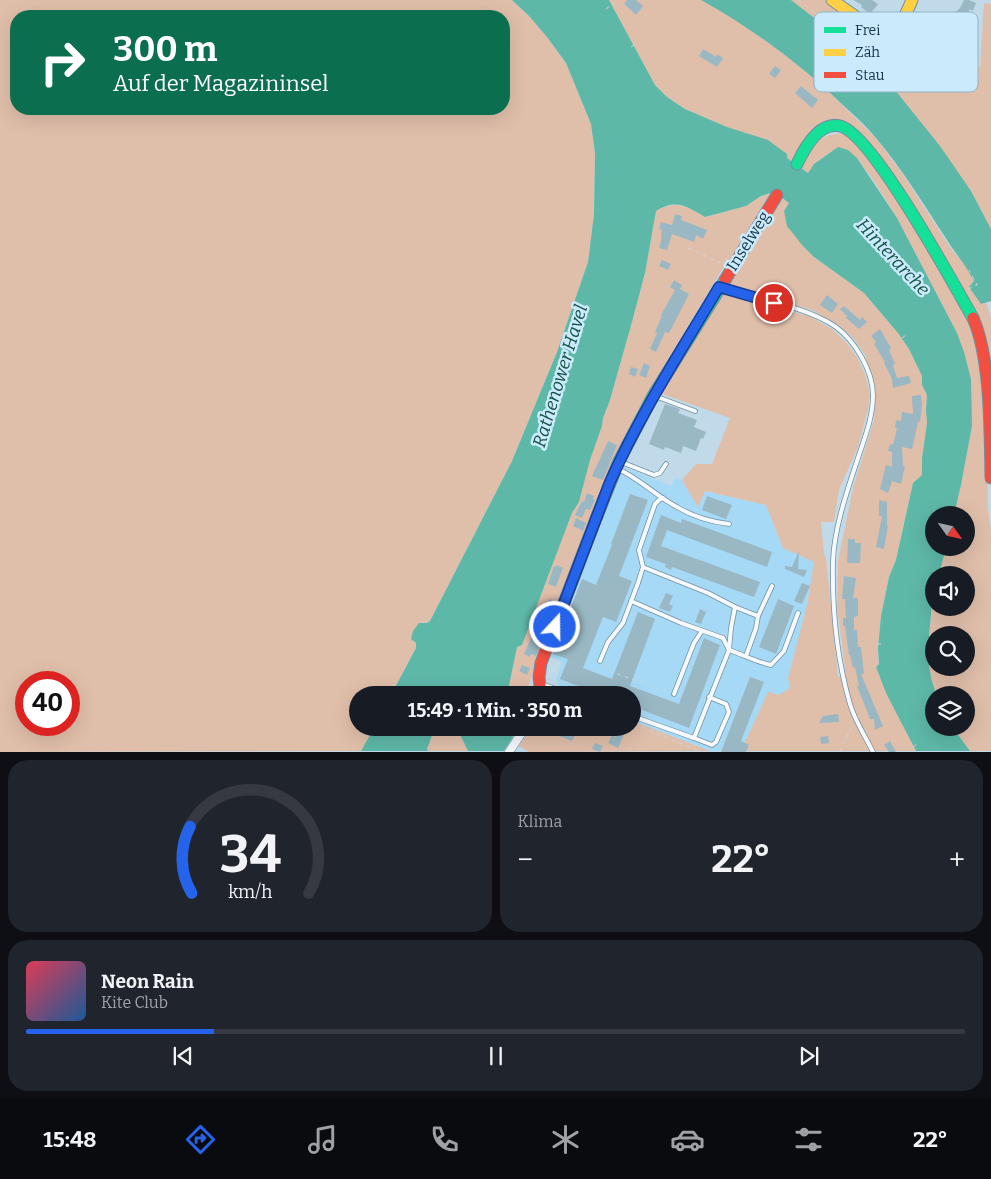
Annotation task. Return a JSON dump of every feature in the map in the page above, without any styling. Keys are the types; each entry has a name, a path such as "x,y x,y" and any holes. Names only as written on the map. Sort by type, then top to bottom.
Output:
{"street":[{"path":"832,0 849,12"},
{"path":"906,12 912,0"},
{"path":"797,164 815,136 830,127 841,126 852,132 869,151 909,209 978,330 989,372 991,478"},
{"name":"Inselweg","path":"540,686 539,671 541,663 617,465 653,396 719,287 778,195"},
{"path":"510,752 520,736"}],"lane":[{"path":"719,287 811,313 836,327 850,340 861,356 869,376 873,393 872,411 868,430 848,488 833,559 834,606 839,648 850,704 855,718 873,752"},
{"path":"653,396 696,411"},
{"path":"617,465 654,475 660,473 666,464"},
{"path":"617,465 678,508 715,523 729,524"},
{"path":"600,661 608,642 623,622 643,567 639,550 655,504 663,498"},
{"path":"643,567 708,593 758,616"},
{"path":"746,656 756,628 758,616 772,586"},
{"path":"631,601 723,638 729,650 757,662 772,665 784,651 798,613"},
{"path":"694,738 729,650 730,628 735,607"},
{"path":"674,694 694,643 702,631"},
{"path":"641,719 712,745 716,742 729,712 726,704 709,697"}],"path":[{"path":"798,0 815,12"},
{"path":"606,9 614,3"},
{"path":"631,47 636,44"},
{"path":"688,248 731,268"},
{"path":"968,290 977,285 969,270"},
{"path":"902,338 906,335"},
{"path":"600,661 612,672 674,694"},
{"path":"840,752 855,718"},
{"path":"642,727 701,752"},
{"path":"913,747 917,744"}],"shaded area":[{"path":"0,0 512,0 547,37 566,63 591,124 595,153 594,214 588,262 557,352 512,461 430,621 427,623 421,622 413,641 416,643 416,648 396,686 349,686 349,736 369,736 361,751 0,752"},
{"path":"609,0 701,0 740,22 788,57 814,79 814,92 829,92 876,138 902,173 952,250 969,270 975,281 981,304 986,302 991,317 991,361 984,334 856,128 838,121 826,123 793,162 727,127 685,109 667,97 655,85"},
{"path":"791,0 828,0 845,12 814,12 814,18"},
{"path":"984,3 991,4 991,229 971,191 894,92 978,92 978,67 980,67"},
{"path":"834,134 844,134 851,138 882,175 910,218 975,332 986,374 988,508 991,530 991,751 970,751 959,736 975,736 975,686 934,686 931,676 975,676 975,626 931,626 932,616 975,616 975,566 941,566 944,556 975,556 975,506 956,506 972,426 957,333 897,218 857,158 838,147 815,163 808,173 799,166 822,138"},
{"path":"774,192 789,203 814,257 864,293 898,333 909,349 922,376 922,385 927,395 927,423 922,458 922,475 913,483 896,560 889,577 881,616 878,648 879,676 916,751 741,751 768,692 779,695 790,688 788,678 807,605 814,562 783,548 766,505 705,491 698,507 682,480 696,464 712,464 730,418 659,393 717,297 725,291 780,309 809,316 832,329 846,342 857,357 866,377 870,394 868,409 858,447 839,490 834,522 821,522 838,677 846,676 837,606 838,561 853,488 874,420 876,394 865,355 854,339 838,325 812,310 727,286 723,268 643,401 615,456 529,686 509,686 517,647 522,645 572,513 579,502 590,460 610,400 645,273 656,211 663,207 676,205 706,217 746,206 761,196"},
{"path":"623,467 671,486 675,478 682,480 698,507 704,491 766,505 783,548 815,562 790,688 779,696 741,751 710,751 641,724 641,686 559,686 556,680 562,662 551,657"},
{"path":"641,724 710,751 529,752 519,746 526,736 641,736"},
{"path":"432,736 461,736 468,751 428,751"}],"water":[{"path":"512,0 609,0 655,85 667,97 685,109 727,127 768,140 787,154 787,158 808,173 814,164 838,147 848,150 857,158 897,218 957,333 971,379 972,426 956,506 925,506 925,556 944,556 941,566 925,566 925,616 931,616 930,626 925,626 925,676 931,676 934,686 925,686 925,736 959,736 970,751 916,751 886,693 876,667 879,664 878,648 881,616 889,577 896,560 913,483 922,475 922,458 927,423 927,395 922,385 922,376 909,349 898,333 864,293 814,257 802,245 787,226 784,211 789,203 774,192 761,196 746,206 705,217 682,205 670,205 656,211 645,273 610,400 590,460 579,502 572,513 522,645 517,647 509,686 396,686 416,648 416,643 411,639 413,631 419,623 430,621 512,461 557,352 588,262 594,214 595,153 591,124 566,63 529,16"},
{"path":"701,0 791,0 814,18 814,80 776,48"},
{"path":"828,92 897,92 940,146 971,191 991,229 991,301 981,304 969,287 974,281 967,269 886,150 864,125"},
{"path":"369,736 432,736 428,751 361,751"},
{"path":"461,736 513,737 504,751 468,751"}],"building":[{"path":"627,0 636,0 643,6 636,15 624,4"},
{"path":"853,0 872,0 878,4 872,12 867,12 861,7 862,5"},
{"path":"964,0 976,3 973,11 970,9 969,12 956,12"},
{"path":"703,49 716,57 717,54 723,58 717,67 699,56"},
{"path":"775,66 781,70 775,78 769,74"},
{"path":"801,86 818,100 812,108 795,93"},
{"path":"675,214 682,216 681,220 707,230 703,239 696,235 694,242 672,234 667,250 659,248 662,237 662,230 659,229 661,222 672,225"},
{"path":"662,260 671,264 668,270 659,266"},
{"path":"674,280 682,285 680,289 689,294 669,333 665,332 656,352 650,349 657,333 655,332 661,315 675,290 670,287"},
{"path":"827,295 838,304 832,313 820,305"},
{"path":"844,306 860,320 862,317 867,322 859,329 846,318 847,316 840,309"},
{"path":"880,329 891,348 889,350 895,364 893,365 897,378 909,376 911,383 893,388 892,379 885,362 874,344 876,342 871,336"},
{"path":"644,363 650,366 646,378 639,375"},
{"path":"631,367 638,369 635,377 629,374"},
{"path":"921,395 920,422 918,422 912,449 902,447 903,466 905,466 901,484 892,481 888,493 880,489 886,465 892,467 892,452 888,451 890,444 893,445 897,428 895,428 896,420 901,421 902,412 913,414 912,396"},
{"path":"665,404 680,409 678,413 697,420 694,427 706,432 703,439 701,438 696,451 683,446 681,453 665,447 664,450 649,444"},
{"path":"608,441 617,445 603,480 592,476"},
{"path":"587,493 594,496 593,499 595,500 590,510 586,509 582,518 575,515 582,501 584,502"},
{"path":"630,494 648,500 619,576 632,581 616,622 603,617 583,668 612,679 638,612 655,619 630,686 578,686 560,679 568,659 553,654 582,579 596,585"},
{"path":"707,496 732,505 726,519 702,510"},
{"path":"879,500 887,502 888,526 884,549 876,547 882,516 879,516"},
{"path":"661,515 681,523 682,519 772,552 767,567 667,530 661,546 760,582 754,597 672,567 671,570 665,567 666,564 646,557"},
{"path":"576,518 586,523 583,531 573,526"},
{"path":"848,539 855,539 855,543 861,543 860,563 847,563"},
{"path":"799,551 798,569 807,570 804,577 785,569 785,566 792,567"},
{"path":"557,565 563,568 556,587 548,584 554,566 556,567"},
{"path":"844,576 856,578 853,598 858,598 858,616 854,617 854,630 857,630 858,647 861,647 864,674 861,674 883,726 875,730 874,719 870,719 857,686 859,686 855,667 853,668 849,655 845,626 843,626 843,618 846,618 845,599 842,599"},
{"path":"802,583 810,586 802,604 794,601"},
{"path":"666,593 673,596 669,604 673,606 670,612 659,608"},
{"path":"549,599 556,602 552,613 545,610"},
{"path":"778,599 794,606 776,654 759,647"},
{"path":"700,609 706,612 701,624 695,622"},
{"path":"536,627 545,632 536,656 531,654 530,657 524,654"},
{"path":"704,638 720,645 689,728 641,709 641,690 679,704"},
{"path":"522,665 530,668 527,675 519,671"},
{"path":"750,677 764,682 741,741 749,745 746,752 721,752"},
{"path":"838,714 839,722 819,723 823,716"},
{"path":"560,736 574,736 572,741"},
{"path":"612,736 623,736 618,748 608,743"},
{"path":"828,736 829,743 821,744 820,737"},
{"path":"890,741 896,752 889,752 884,745"},
{"path":"595,743 603,746 600,752 592,749"}],"traffic: fast":[{"path":"797,164 808,144 825,128 840,126 854,135 872,154 891,181 973,318"},
{"path":"597,516 619,461 653,396 725,280"}],"traffic: slow":[{"path":"832,0 849,12"},
{"path":"907,12 912,0"}],"traffic: jam":[{"path":"725,280 777,195"},
{"path":"973,318 979,335 986,374 990,418 991,478"},
{"path":"540,686 541,663 597,516"}],"route":[{"path":"555,627 619,461 653,396 719,287 774,303"}],"water label":[{"name":"Hinterarche","path":"893,257"},
{"name":"Rathenower Havel","path":"560,376"}]}
